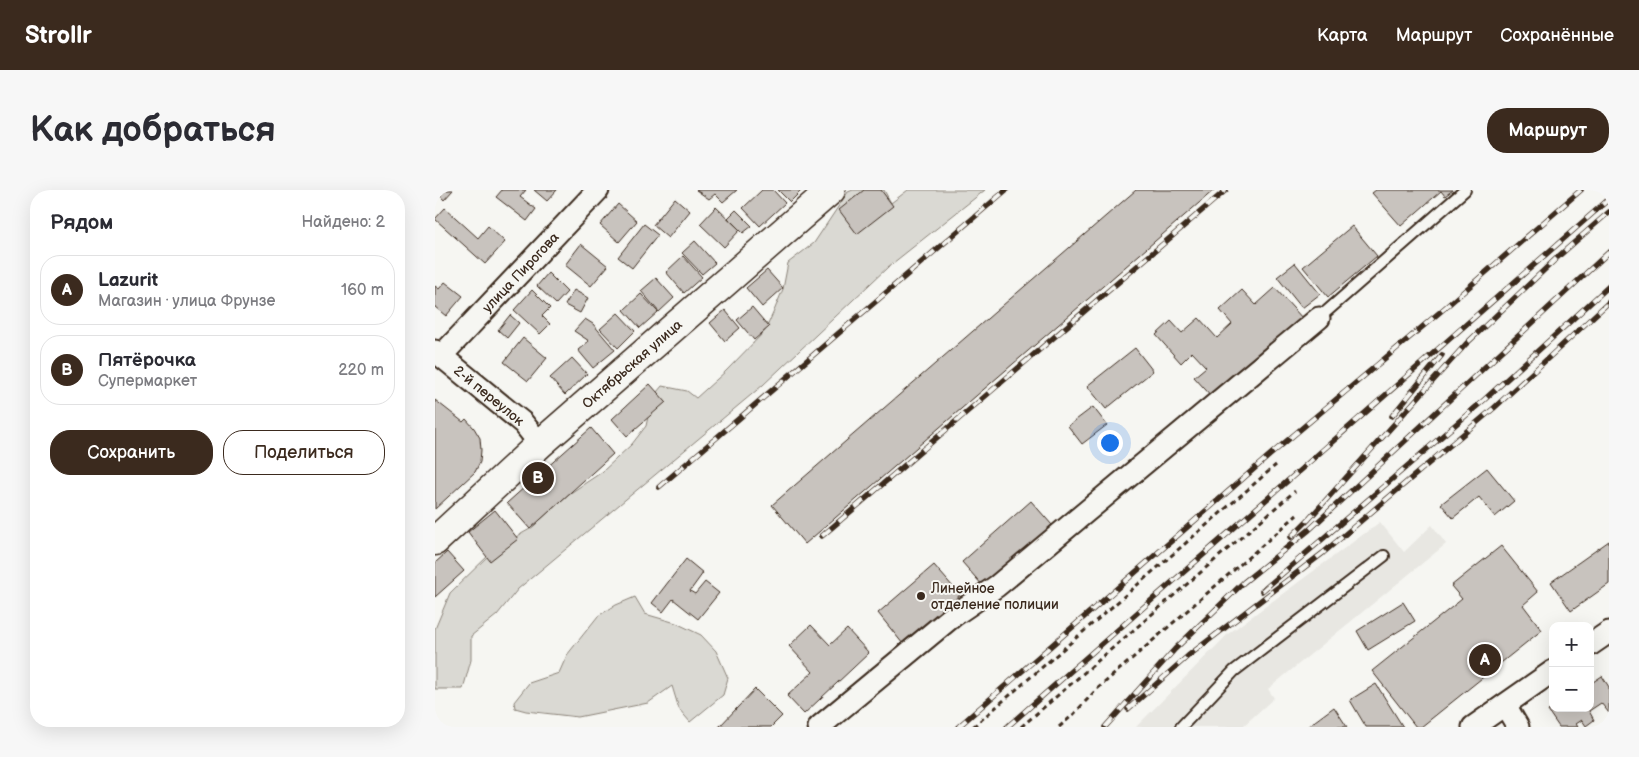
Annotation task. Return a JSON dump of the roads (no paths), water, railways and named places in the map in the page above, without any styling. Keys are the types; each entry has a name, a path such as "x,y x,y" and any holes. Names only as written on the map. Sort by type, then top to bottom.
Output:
{"street":[{"name":"улица Пирогова","path":"439,353 598,190"},
{"name":"Октябрьская улица","path":"435,541 540,444 831,190"},
{"path":"819,727 953,616 997,586 1319,318"},
{"name":"2-й переулок","path":"439,353 523,423 540,444"},
{"path":"1594,642 1609,632"},
{"path":"1473,727 1549,674"},
{"path":"1505,705 1518,727"}],"lane":[{"path":"1319,318 1465,190"},
{"path":"1181,727 1234,671 1384,556"}],"railway":[{"path":"659,487 1006,190"},
{"path":"822,536 1226,190"},
{"path":"958,727 1270,455 1581,190"},
{"path":"1007,727 1609,199"},
{"path":"1291,537 1466,344 1560,255 1609,212"},
{"path":"1105,727 1175,649 1244,582 1309,530 1609,252"},
{"path":"1262,591 1484,400 1609,286"},
{"path":"1128,709 1188,656 1323,553 1494,408 1609,302"},
{"path":"1392,416 1442,355"}],"place":[{"name":"Пятёрочка","path":"538,478"},
{"name":"Линейное отделение полиции","path":"921,596"},
{"name":"Lazurit","path":"1485,660"}]}
